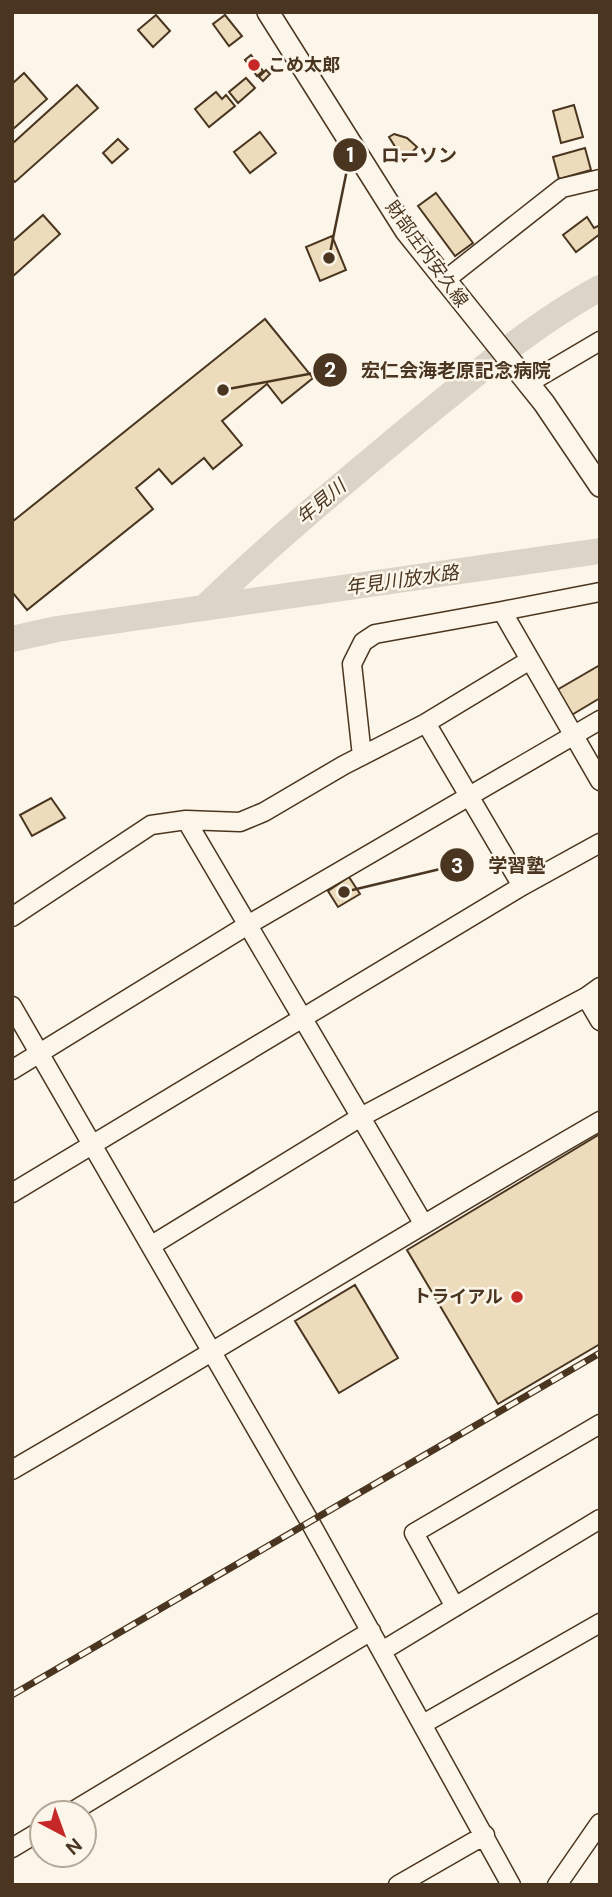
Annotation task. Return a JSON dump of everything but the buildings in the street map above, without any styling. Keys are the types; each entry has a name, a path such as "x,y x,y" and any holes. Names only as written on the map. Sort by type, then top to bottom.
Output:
{"main road":[{"name":"財部庄内安久線","path":"268,12 407,231 524,380 600,486"}],"street":[{"path":"444,281 562,188 600,179"},
{"path":"524,380 600,341"},
{"path":"362,756 352,664 363,642 375,634 600,592"},
{"path":"502,611 600,781"},
{"path":"12,917 151,825 186,820 240,822 264,812 426,723 530,660"},
{"path":"12,1070 246,926 600,720"},
{"path":"426,723 522,886"},
{"path":"186,820 299,1017 423,1223"},
{"path":"12,1193 299,1017 522,886 600,844"},
{"path":"152,1245 359,1118 593,992 600,1021"},
{"path":"12,1006 214,1353 511,1885"},
{"path":"12,1470 214,1353 423,1223 600,1121"},
{"path":"455,1607 414,1533 600,1424"},
{"path":"382,1651 600,1519"},
{"path":"423,1724 600,1623"},
{"path":"92,1799 371,1631"},
{"path":"557,1885 600,1823"},
{"path":"398,1885 485,1835"},
{"path":"12,1848 28,1838"}],"waterway":[{"name":"年見川","path":"204,608 306,515 457,389 550,318 600,288"},
{"name":"年見川放水路","path":"12,639 57,629 600,551"}],"railway":[{"path":"12,1695 600,1353"}],"place":[{"name":"こめ太郎","path":"254,65"},
{"name":"ローソン","path":"329,258"},
{"name":"宏仁会海老原記念病院","path":"223,390"},
{"name":"学習塾","path":"344,892"},
{"name":"トライアル","path":"517,1297"}]}
